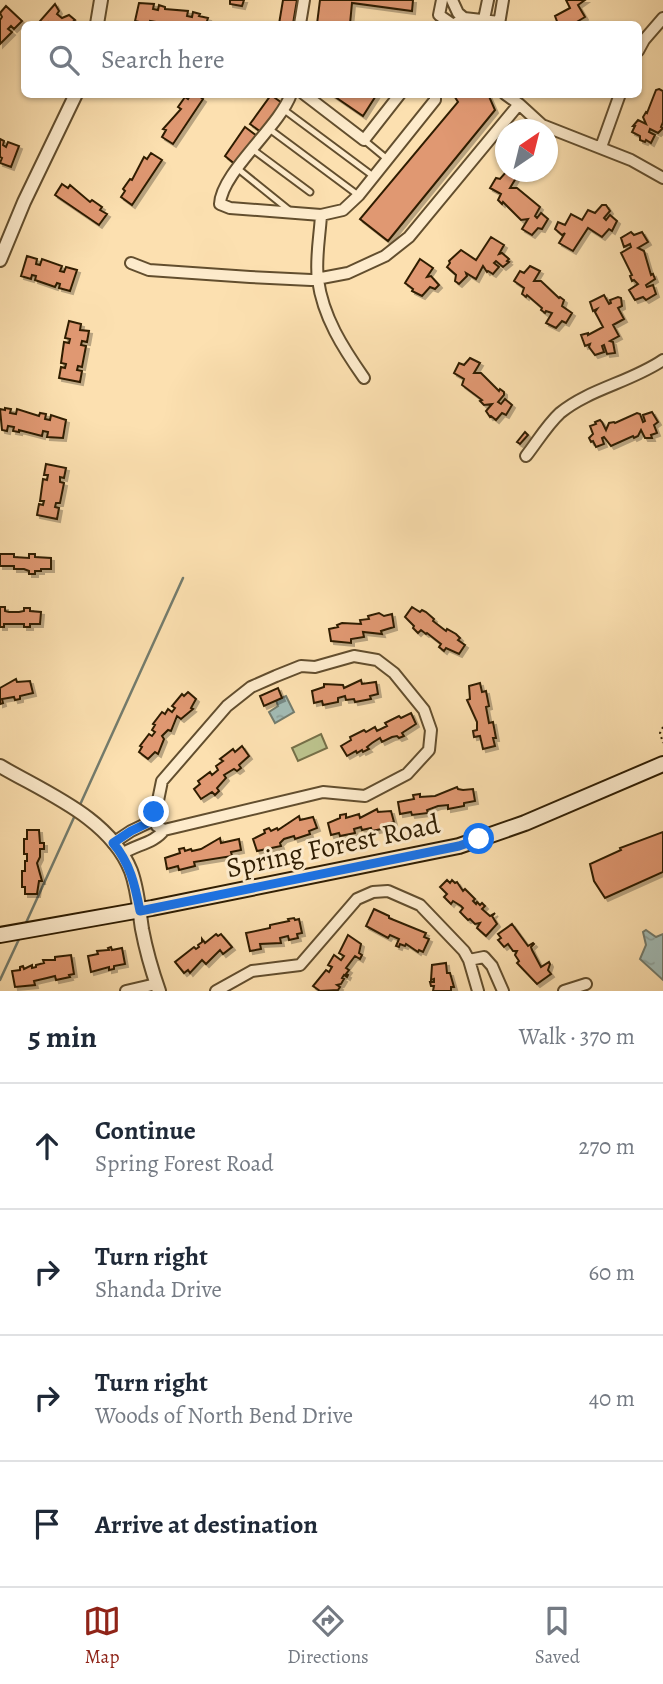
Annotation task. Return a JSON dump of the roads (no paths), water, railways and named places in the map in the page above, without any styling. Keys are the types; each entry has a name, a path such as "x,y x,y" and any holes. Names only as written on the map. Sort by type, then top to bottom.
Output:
{"main road":[{"name":"Spring Forest Road","path":"0,935 140,911 459,846 525,823 663,764"}],"street":[{"path":"98,21 101,0"},
{"path":"300,21 304,0"},
{"path":"442,0 439,15 454,21"},
{"path":"452,0 458,13 457,21"},
{"path":"483,21 488,0"},
{"path":"499,21 503,0"},
{"path":"642,44 663,18"},
{"path":"0,260 5,243 74,98"},
{"path":"289,98 237,168 220,197 220,204 230,208 321,215 343,210 359,195 435,98"},
{"path":"309,98 363,139 397,98"},
{"path":"601,148 619,98"},
{"path":"131,262 149,270 250,277 317,279 348,273 385,256 408,237 518,99 541,125 601,148 663,178"},
{"path":"321,215 317,279 327,317 364,378"},
{"path":"526,456 560,414 595,393 643,374 663,360"},
{"path":"118,848 133,846 160,836 164,830 323,792 365,796 407,774 429,750 431,730 424,710 394,673 376,660 354,656 315,667 301,666 251,687 226,706 162,781 154,820 157,826 164,830"},
{"path":"0,766 97,826 118,848 131,871 157,987 126,991"},
{"path":"118,848 131,831 154,820"},
{"path":"215,991 252,971 300,965 357,899 373,892 387,891 420,905 469,960 478,991"},
{"path":"469,960 484,957 489,961 503,991"},
{"path":"564,991 586,984"}],"lane":[{"path":"283,109 373,176"},
{"path":"268,128 359,195"},
{"path":"363,139 387,159"},
{"path":"252,149 310,192"},
{"path":"237,168 291,211"}],"water":[{"path":"286,696 294,712 275,723 269,712 278,706 276,700"},
{"path":"646,930 656,937 663,934 663,980 640,959 646,945 643,932"}],"waterway":[{"path":"79,807 183,578"},
{"path":"25,925 76,813"},
{"path":"0,980 20,937"}]}
